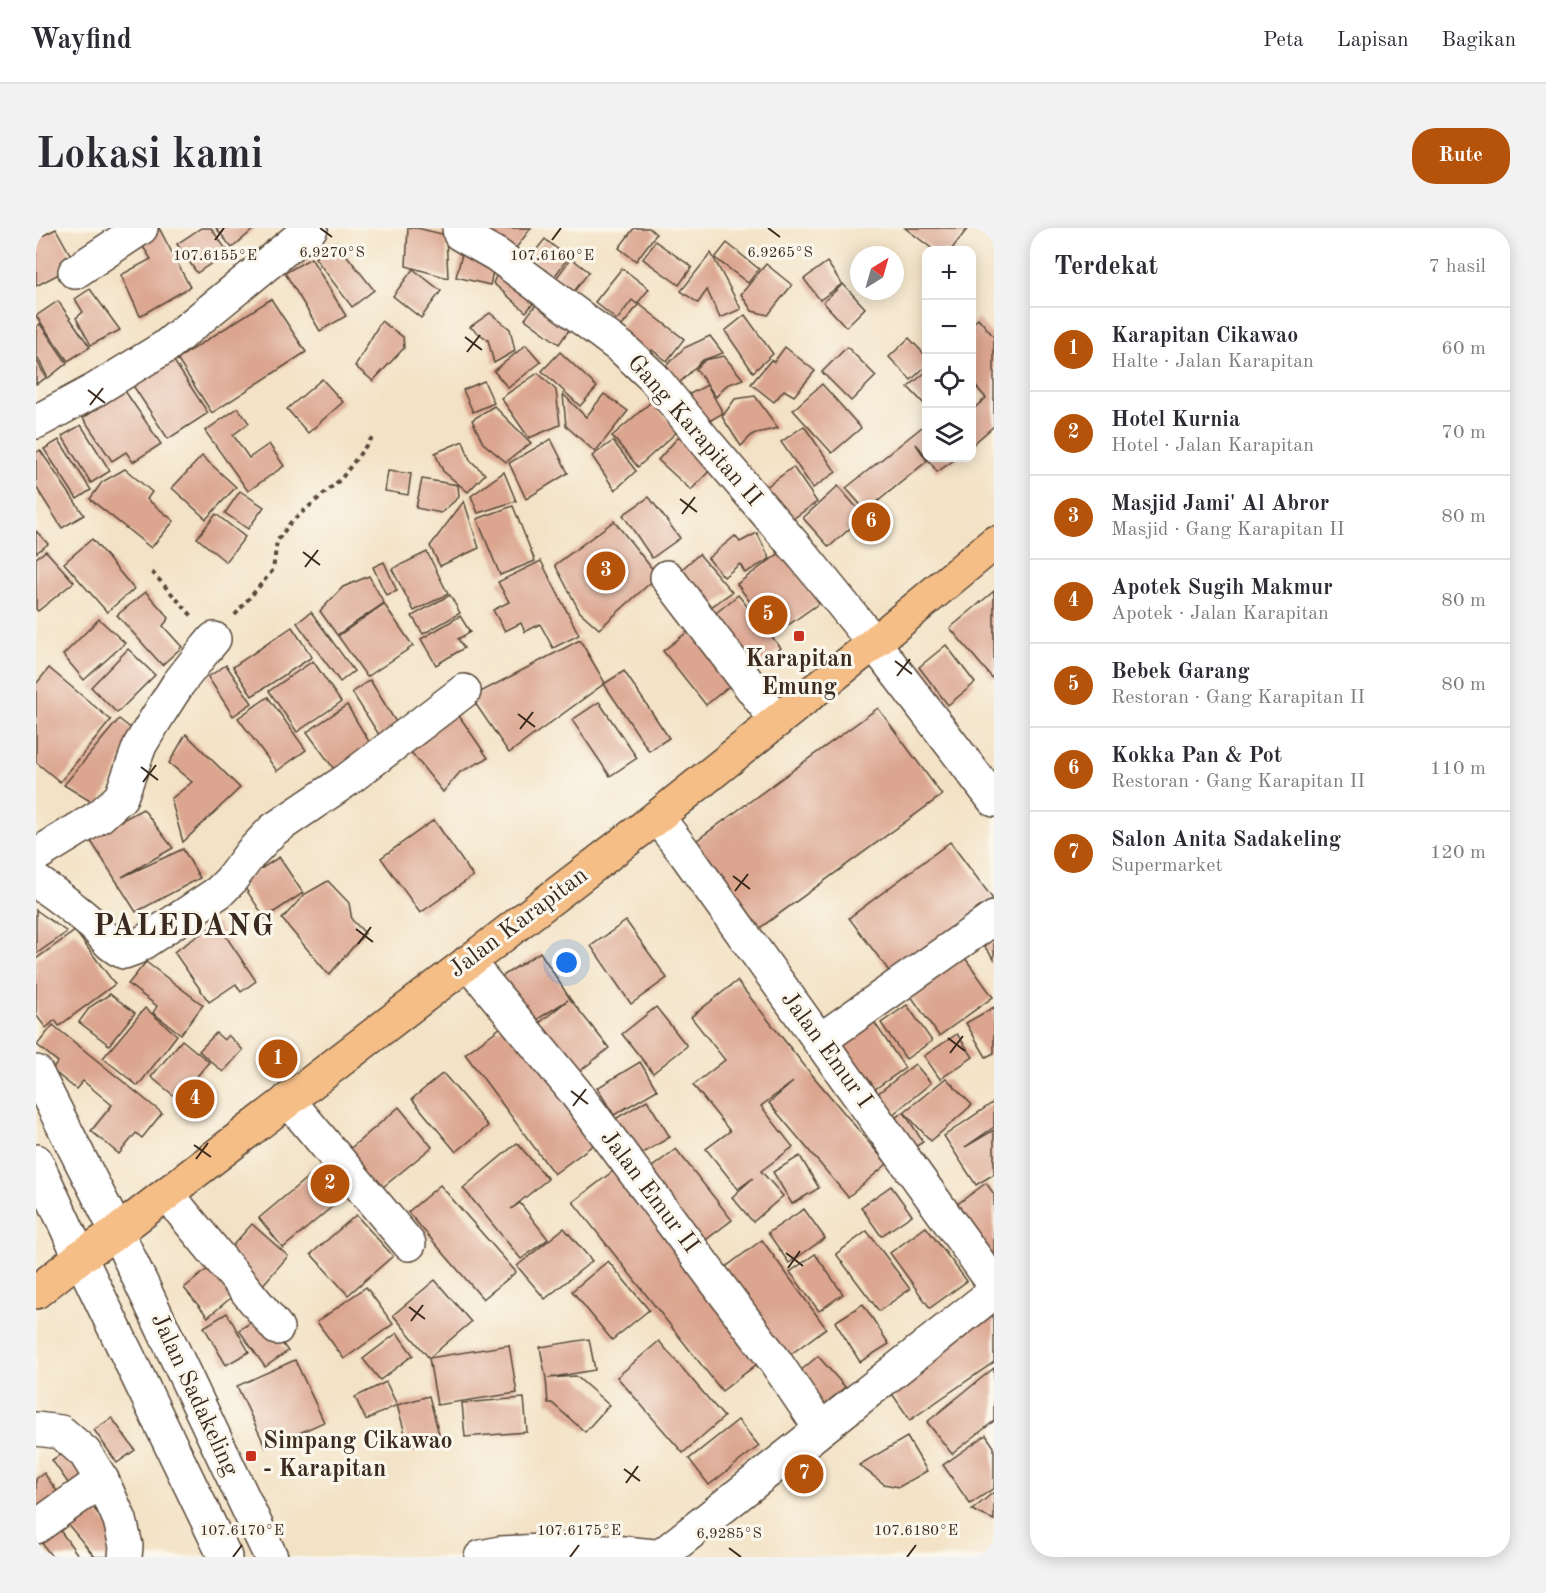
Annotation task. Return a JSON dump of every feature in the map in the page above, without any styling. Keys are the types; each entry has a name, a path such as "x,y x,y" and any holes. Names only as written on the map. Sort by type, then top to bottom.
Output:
{"main road":[{"name":"Jalan Karapitan","path":"36,1292 657,817 874,643 994,543"}],"street":[{"path":"75,272 141,228"},
{"path":"36,422 95,390 165,347 312,228"},
{"name":"Gang Karapitan II","path":"459,228 460,234 497,255 623,349 653,377 874,643 994,800"},
{"path":"667,577 777,721"},
{"path":"36,855 100,816 121,797 140,745 178,684 214,639"},
{"path":"36,881 95,926 112,947 123,952 135,948 219,892 273,830 347,780 464,691"},
{"name":"Jalan Emur I","path":"657,817 685,852 994,1284"},
{"path":"819,1041 994,918"},
{"name":"Jalan Emur II","path":"468,962 575,1092 774,1361 821,1430"},
{"name":"Jalan Sadakeling","path":"36,1072 117,1232 271,1557"},
{"path":"288,1100 409,1244"},
{"name":"Jalan Sadakeling","path":"36,1161 225,1557"},
{"path":"167,1194 276,1328"},
{"path":"480,1557 500,1553 582,1549 663,1557 994,1292"},
{"path":"36,1429 61,1432 85,1453 102,1480 120,1520 126,1546 125,1557"},
{"path":"36,1527 102,1480"}],"path":[{"path":"152,572 214,639 273,570 277,541 291,522 341,479 374,435"}],"building":[{"path":"159,228 190,287 140,316 121,275 151,259 138,239"},
{"path":"201,228 211,228 228,252 197,273 177,244"},
{"path":"216,228 255,228 232,248"},
{"path":"408,228 446,235 448,278 406,266"},
{"path":"480,228 531,228 513,252"},
{"path":"634,228 649,228 656,234 636,261 619,248"},
{"path":"905,228 968,228 954,246 929,246"},
{"path":"56,229 76,265 36,286 36,239"},
{"path":"545,239 568,258 554,277 530,258"},
{"path":"655,241 692,267 679,285 643,259"},
{"path":"336,242 374,290 352,307 315,258"},
{"path":"727,243 759,269 748,283 715,258"},
{"path":"711,253 741,309 720,318 707,290 698,303 681,291"},
{"path":"462,254 495,262 490,285 456,277"},
{"path":"311,258 346,316 320,331 285,273"},
{"path":"571,258 589,272 566,302 549,288"},
{"path":"827,262 842,284 820,300 804,279"},
{"path":"766,264 792,285 768,315 752,311 741,294"},
{"path":"501,265 541,294 526,312 493,283"},
{"path":"622,268 649,289 637,304 632,300 617,320 595,302"},
{"path":"413,269 441,291 421,318 393,296"},
{"path":"843,284 850,292 850,300 858,300 865,308 846,327 823,302"},
{"path":"90,289 120,330 91,345 76,318 83,312 75,299"},
{"path":"544,294 577,319 559,344 525,319"},
{"path":"271,299 306,352 212,413 177,359"},
{"path":"58,301 90,347 68,361 36,316"},
{"path":"639,304 684,339 667,361 652,350 648,354 618,331"},
{"path":"490,313 510,329 515,351 494,363 488,340 470,327"},
{"path":"745,315 773,354 753,372 725,331"},
{"path":"978,318 994,337 994,426 976,442 976,407 986,398 976,387 976,320"},
{"path":"381,321 403,337 404,348 373,381 355,366"},
{"path":"40,324 67,363 48,378 36,354 36,327"},
{"path":"710,336 723,353 703,360 673,389 657,375 684,348"},
{"path":"909,338 922,352 922,370 911,380 889,357"},
{"path":"526,345 541,362 508,388 494,371"},
{"path":"785,347 815,371 794,396 784,390 774,402 751,384 771,360 774,362"},
{"path":"847,347 876,376 851,401 822,372"},
{"path":"560,352 597,387 580,406 542,371"},
{"path":"724,356 743,379 727,385 716,397 696,369 705,360"},
{"path":"172,358 208,413 168,439 132,384"},
{"path":"36,359 46,378 36,384"},
{"path":"538,373 556,390 560,425 529,438 501,398"},
{"path":"922,375 922,402 908,387"},
{"path":"322,379 343,402 308,433 287,409"},
{"path":"484,381 494,403 473,412 463,390"},
{"path":"822,384 861,428 832,453 793,410"},
{"path":"707,385 723,413 701,426 684,397"},
{"path":"125,391 161,444 133,462 126,452 112,461 83,418"},
{"path":"563,394 586,417 604,394 628,411 595,452 566,426"},
{"path":"755,396 778,428 753,434 741,446 722,417 735,399"},
{"path":"651,402 678,431 638,467 612,436"},
{"path":"494,406 531,443 506,462 483,443 472,420"},
{"path":"238,408 249,423 233,435 249,458 269,444 284,466 248,491 205,431"},
{"path":"81,425 110,471 91,483 62,436"},
{"path":"804,426 836,472 813,488 781,442"},
{"path":"922,427 922,451 916,444 922,453 922,462 926,462 866,511 846,488"},
{"path":"682,433 716,464 691,490 658,460"},
{"path":"551,439 568,473 526,499 509,463"},
{"path":"59,440 91,490 77,499 44,449"},
{"path":"463,441 470,460 485,474 468,492 443,471 435,453"},
{"path":"613,441 636,471 615,490 592,456"},
{"path":"40,450 84,515 62,528 36,487 36,453"},
{"path":"202,456 236,487 206,519 172,488"},
{"path":"930,462 951,462 937,472"},
{"path":"793,467 817,502 781,527 757,494"},
{"path":"125,469 152,492 147,499 174,521 151,548 90,499 102,482"},
{"path":"388,471 411,474 408,495 385,491"},
{"path":"504,472 516,501 478,513 471,496"},
{"path":"422,479 458,485 459,497 441,513 416,508"},
{"path":"838,486 864,516 829,547 803,518"},
{"path":"240,491 264,507 248,529 225,513"},
{"path":"649,497 680,538 652,558 623,515"},
{"path":"464,501 479,548 440,566 430,546"},
{"path":"513,506 535,561 500,575 477,519"},
{"path":"216,514 245,537 226,562 197,538"},
{"path":"614,521 658,576 599,629 580,612 555,565"},
{"path":"36,531 48,544 36,553"},
{"path":"757,533 770,559 745,573 740,564 724,577 708,558 735,536 740,542"},
{"path":"92,539 134,589 107,612 64,563"},
{"path":"791,545 828,597 774,635 737,584"},
{"path":"46,551 74,582 38,611 36,609 36,558"},
{"path":"427,552 448,594 414,611 392,569"},
{"path":"699,554 732,592 701,614 672,578"},
{"path":"541,561 579,635 553,648 540,624 525,632 521,623 505,631 493,610 509,602 498,582"},
{"path":"384,562 397,591 386,595 373,567"},
{"path":"369,576 384,603 337,635 320,611 343,587"},
{"path":"994,591 994,680 950,628"},
{"path":"146,592 169,618 163,626 182,647 162,665 117,615"},
{"path":"450,595 460,613 423,634 412,616"},
{"path":"738,595 781,648 747,675 705,622"},
{"path":"384,604 413,646 367,677 338,636"},
{"path":"311,612 354,671 340,682 297,623"},
{"path":"460,616 470,632 458,639 464,648 436,665 421,639"},
{"path":"99,619 125,643 84,680 63,655"},
{"path":"292,627 312,657 252,696 233,667"},
{"path":"690,630 733,683 706,705 663,651"},
{"path":"580,640 605,683 509,753 471,697"},
{"path":"946,645 975,683 948,705 919,667"},
{"path":"128,649 155,675 117,713 91,687"},
{"path":"313,661 341,702 297,732 269,691"},
{"path":"226,665 252,703 233,716 208,677"},
{"path":"49,668 111,720 60,782 36,762 36,684"},
{"path":"624,671 669,738 649,751 604,684"},
{"path":"370,680 399,727 381,738 352,692"},
{"path":"268,697 306,750 277,771 238,718"},
{"path":"599,702 637,758 610,776 572,720"},
{"path":"347,705 371,745 334,769 307,732"},
{"path":"878,708 942,795 753,933 689,846"},
{"path":"455,710 488,758 460,772 443,792 407,747"},
{"path":"119,719 133,730 115,775 98,806 64,785"},
{"path":"186,734 240,788 183,842 171,799 192,782 169,763"},
{"path":"143,809 173,848 122,877 183,849 200,878 136,912 89,838"},
{"path":"434,820 473,876 420,913 381,858"},
{"path":"950,842 993,899 892,975 849,918"},
{"path":"279,857 303,893 265,918 241,882"},
{"path":"328,881 349,903 352,920 365,933 329,975 282,919 305,894"},
{"path":"36,910 67,932 36,954"},
{"path":"626,921 667,978 631,1004 591,946"},
{"path":"217,923 256,981 241,992 236,984 209,1002 174,952"},
{"path":"75,931 115,984 59,1026 55,1020 46,1028 36,1015 36,959"},
{"path":"994,938 994,959 984,946"},
{"path":"960,951 993,997 939,1036 906,989"},
{"path":"540,952 570,999 609,1048 579,1072 539,1023 568,1000 530,1024 501,977"},
{"path":"146,962 203,1005 181,1034 153,1013 157,1006 128,984"},
{"path":"737,981 887,1164 848,1197 769,1103 793,1082 761,1106 793,1147 761,1171 783,1196 753,1222 732,1197 753,1178 738,1189 706,1149 730,1131 693,1085 725,1060 691,1017"},
{"path":"110,994 135,1013 109,1045 79,1022 90,1007"},
{"path":"907,1005 932,1041 906,1059 881,1023"},
{"path":"656,1007 687,1046 653,1073 622,1034"},
{"path":"994,1007 994,1053 986,1057 966,1023"},
{"path":"145,1008 177,1035 138,1086 103,1058"},
{"path":"512,1019 601,1139 554,1174 465,1054"},
{"path":"872,1019 905,1068 872,1091 839,1042"},
{"path":"53,1025 162,1113 142,1138 136,1133 119,1154 91,1131 112,1105 83,1081 76,1089 52,1070 58,1062 37,1045"},
{"path":"216,1033 224,1040 228,1035 243,1050 223,1072 199,1051"},
{"path":"957,1034 973,1057 940,1079 924,1056"},
{"path":"182,1040 209,1062 178,1099 151,1077"},
{"path":"640,1062 657,1090 614,1115 597,1088"},
{"path":"915,1064 931,1083 892,1115 876,1095"},
{"path":"443,1073 488,1126 456,1152 412,1099"},
{"path":"946,1078 972,1105 931,1141 904,1112"},
{"path":"647,1100 670,1137 630,1161 607,1124"},
{"path":"994,1102 994,1127 965,1147 994,1130 994,1174 976,1185 944,1136"},
{"path":"399,1107 432,1147 377,1192 345,1153"},
{"path":"904,1112 923,1142 907,1152 888,1122"},
{"path":"517,1143 548,1179 511,1209 520,1203 548,1239 521,1259 463,1188"},
{"path":"676,1149 732,1220 699,1245 643,1174"},
{"path":"334,1155 358,1185 283,1248 259,1218"},
{"path":"800,1156 819,1188 792,1204 773,1172"},
{"path":"617,1168 766,1357 722,1391 573,1202"},
{"path":"986,1183 994,1194 994,1273 948,1211"},
{"path":"440,1185 516,1272 483,1299 408,1212"},
{"path":"891,1186 912,1215 881,1236 861,1207"},
{"path":"804,1209 825,1238 789,1263 768,1233"},
{"path":"356,1215 393,1256 348,1295 311,1254"},
{"path":"252,1224 288,1256 261,1287 224,1255"},
{"path":"926,1227 967,1281 930,1308 890,1253"},
{"path":"564,1228 592,1261 545,1299 517,1266"},
{"path":"867,1231 910,1289 879,1311 836,1254"},
{"path":"762,1240 826,1328 787,1357 723,1269"},
{"path":"815,1254 843,1294 819,1311 790,1272"},
{"path":"608,1261 649,1310 612,1340 572,1291"},
{"path":"215,1263 239,1291 208,1317 184,1288"},
{"path":"435,1280 471,1322 429,1358 393,1315"},
{"path":"366,1287 393,1324 344,1359 317,1322"},
{"path":"863,1304 889,1344 860,1362 835,1322"},
{"path":"990,1312 994,1318 994,1362 910,1420 886,1385"},
{"path":"227,1313 249,1352 226,1365 204,1327"},
{"path":"261,1316 288,1351 265,1367 239,1330"},
{"path":"397,1333 413,1355 380,1380 363,1359"},
{"path":"589,1339 595,1370 548,1378 576,1376 609,1405 585,1432 552,1403 548,1403 540,1347"},
{"path":"659,1341 724,1417 683,1453 617,1377"},
{"path":"509,1345 517,1393 437,1405 429,1358"},
{"path":"818,1356 845,1387 819,1409 792,1378"},
{"path":"295,1360 324,1422 266,1448 237,1386"},
{"path":"994,1368 994,1421 952,1454 927,1422"},
{"path":"386,1382 397,1405 366,1420 355,1397"},
{"path":"429,1396 440,1438 409,1447 397,1405"},
{"path":"524,1398 527,1432 465,1437 462,1403"},
{"path":"112,1418 135,1450 117,1463 94,1430"},
{"path":"738,1420 759,1446 709,1485 689,1459"},
{"path":"986,1435 994,1447 994,1488 970,1504 943,1465"},
{"path":"907,1437 927,1471 899,1487 884,1484 859,1465"},
{"path":"75,1445 98,1477 75,1493 52,1460"},
{"path":"44,1473 66,1504 36,1525 36,1479"},
{"path":"994,1492 994,1520 972,1510"},
{"path":"84,1497 124,1544 108,1557 95,1557 61,1516"},
{"path":"56,1525 78,1555 76,1557 52,1557 38,1538"}],"place":[{"name":"Kokka Pan & Pot","path":"871,522"},
{"name":"Masjid Jami' Al Abror","path":"606,571"},
{"name":"Bebek Garang","path":"768,615"},
{"name":"Karapitan Emung","path":"799,636"},
{"name":"Karapitan Cikawao","path":"278,1059"},
{"name":"Apotek Sugih Makmur","path":"195,1099"},
{"name":"Hotel Kurnia","path":"330,1184"},
{"name":"Simpang Cikawao - Karapitan","path":"251,1456"},
{"name":"Salon Anita Sadakeling","path":"804,1474"}],"district":[{"name":"PALEDANG","path":"184,927"}]}
